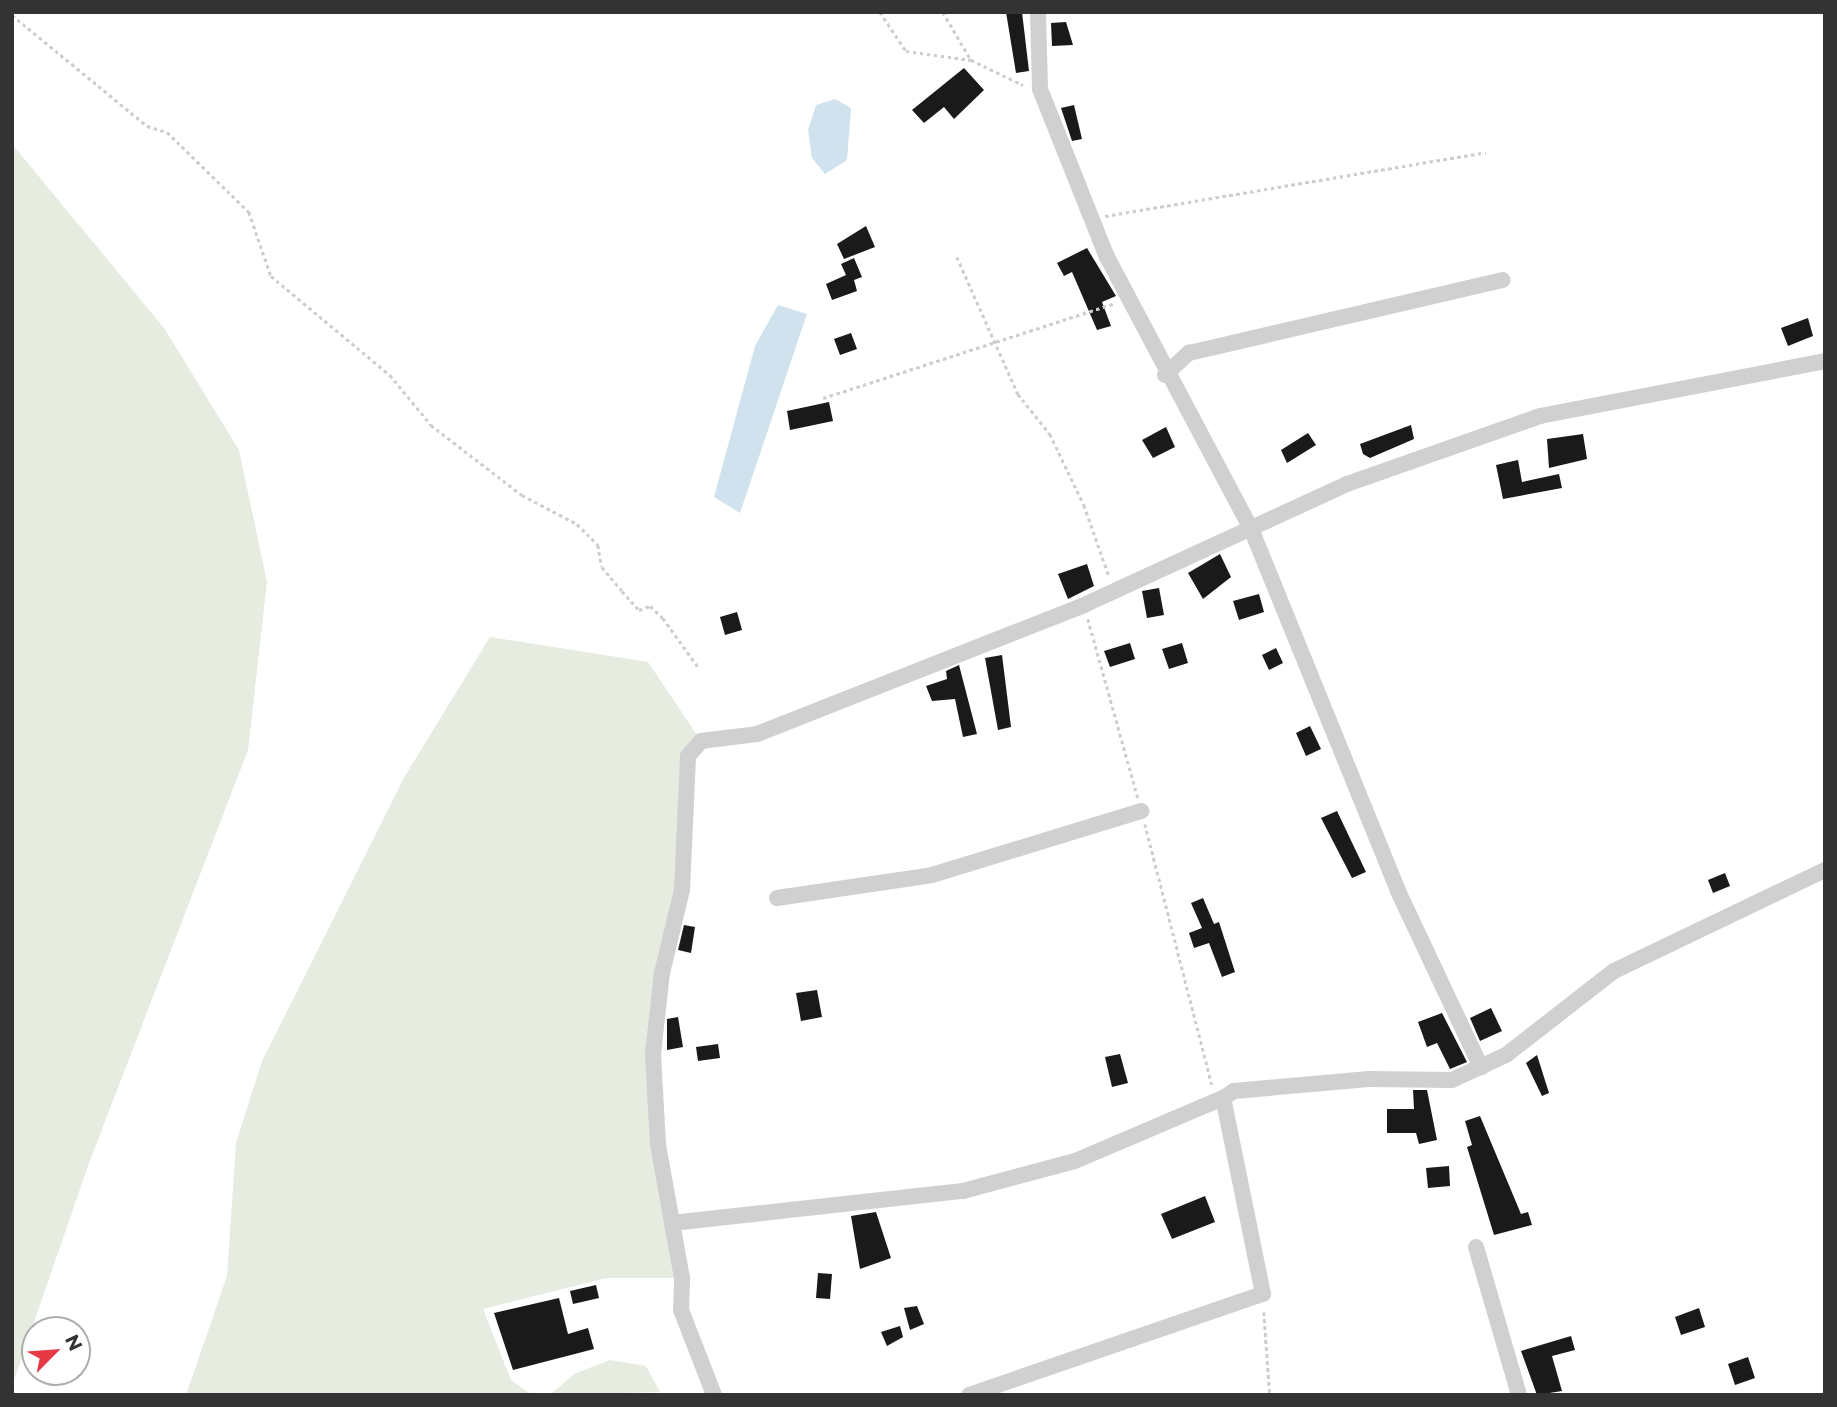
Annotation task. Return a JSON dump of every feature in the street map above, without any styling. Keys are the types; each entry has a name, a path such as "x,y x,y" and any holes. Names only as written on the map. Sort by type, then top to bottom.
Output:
{"street":[{"path":"1038,12 1040,89 1092,219 1165,375 1252,531 1398,891 1481,1067"},
{"path":"1165,375 1189,353 1503,280"},
{"path":"714,1395 686,1334 672,1223 658,1144 653,1054 662,973 682,890 688,757 701,741 757,734 1084,606 1252,531 1347,484 1540,416 1825,362"},
{"path":"777,898 932,874 1142,811"},
{"path":"672,1223 963,1191 1075,1161 1234,1091 1368,1079 1452,1080 1481,1067 1545,1028 1614,971 1825,870"},
{"path":"969,1395 1263,1294 1223,1098"},
{"path":"1475,1247 1519,1395"}],"path":[{"path":"880,12 906,51 971,60 1040,89"},
{"path":"943,12 971,60"},
{"path":"12,15 147,125 167,132 249,212 271,276 390,375 431,425 522,495 577,524 598,545 602,566 622,591 639,610 650,606 663,618 698,667"},
{"path":"1092,219 1486,152"},
{"path":"957,257 1018,394 1050,434 1114,592"},
{"path":"823,398 1128,299"},
{"path":"1084,606 1142,811 1202,1064 1223,1098"},
{"path":"1263,1294 1270,1395"}],"shaded area":[{"path":"12,144 164,328 239,450 267,582 248,750 89,1163 36,1316 21,1316 21,1360 12,1386"},
{"path":"490,637 648,662 701,741 688,757 682,890 653,1054 682,1278 606,1278 483,1309 511,1380 532,1395 186,1395 227,1276 236,1143 262,1061 405,776"},
{"path":"610,1360 646,1366 660,1392 550,1395 574,1374"}],"water":[{"path":"835,99 851,108 847,160 825,174 812,158 808,130 816,105"},
{"path":"778,305 807,314 740,513 714,497 755,346"}],"building":[{"path":"1006,12 1022,12 1029,71 1016,73"},
{"path":"1066,22 1073,45 1052,46 1051,23"},
{"path":"964,68 984,90 954,119 944,107 924,123 912,110"},
{"path":"1074,105 1082,139 1072,141 1061,108"},
{"path":"866,226 875,247 844,259 837,244"},
{"path":"1087,248 1116,296 1102,302 1111,326 1097,330 1072,272 1064,276 1057,263"},
{"path":"854,258 862,277 854,280 857,291 832,300 826,284 846,275 841,264"},
{"path":"1808,318 1813,336 1788,346 1781,328"},
{"path":"851,333 857,349 840,355 834,339"},
{"path":"829,402 833,421 790,430 787,411"},
{"path":"1411,425 1414,439 1370,458 1363,454 1360,444"},
{"path":"1166,427 1175,447 1153,458 1142,440"},
{"path":"1308,433 1316,445 1287,463 1281,450"},
{"path":"1583,434 1587,459 1549,468 1547,439"},
{"path":"1518,460 1522,482 1559,474 1562,488 1503,499 1496,465"},
{"path":"1220,554 1231,577 1203,599 1188,573"},
{"path":"1087,564 1094,586 1068,599 1058,574"},
{"path":"1159,588 1164,615 1147,618 1142,591"},
{"path":"1259,594 1264,612 1239,620 1233,601"},
{"path":"737,612 742,630 725,635 720,617"},
{"path":"1130,643 1135,659 1110,667 1104,651"},
{"path":"1182,643 1188,663 1169,669 1162,649"},
{"path":"1276,648 1283,663 1269,670 1262,655"},
{"path":"1002,655 1011,727 998,730 985,658"},
{"path":"959,665 977,734 963,737 955,699 932,701 926,686 947,679 946,671"},
{"path":"1310,726 1321,749 1306,756 1296,733"},
{"path":"1337,811 1366,872 1352,878 1321,818"},
{"path":"1725,873 1730,886 1713,893 1708,880"},
{"path":"1203,898 1214,924 1219,922 1235,972 1222,977 1209,943 1194,948 1189,933 1202,928 1191,903"},
{"path":"684,925 695,927 691,953 678,950"},
{"path":"817,990 822,1017 801,1021 796,993"},
{"path":"1491,1008 1502,1031 1480,1041 1470,1018"},
{"path":"1442,1013 1467,1062 1450,1069 1437,1043 1427,1047 1418,1022"},
{"path":"678,1017 683,1047 667,1050 667,1019"},
{"path":"718,1044 720,1058 698,1061 696,1047"},
{"path":"1120,1054 1128,1083 1112,1087 1105,1057"},
{"path":"1537,1055 1549,1093 1542,1096 1526,1063"},
{"path":"1413,1090 1427,1090 1437,1140 1419,1144 1416,1133 1387,1133 1387,1109 1414,1109"},
{"path":"1480,1116 1521,1214 1528,1212 1532,1225 1494,1235 1467,1147 1472,1145 1465,1121"},
{"path":"1449,1166 1450,1186 1428,1188 1426,1168"},
{"path":"1205,1196 1215,1222 1172,1239 1161,1214"},
{"path":"876,1212 891,1258 860,1269 851,1216"},
{"path":"818,1273 832,1274 830,1299 816,1298"},
{"path":"596,1285 599,1298 573,1304 570,1291"},
{"path":"559,1298 568,1334 588,1328 594,1349 513,1370 494,1313"},
{"path":"917,1306 924,1324 910,1330 904,1308"},
{"path":"1699,1308 1705,1327 1681,1335 1675,1317"},
{"path":"900,1326 903,1337 887,1346 881,1332"},
{"path":"1571,1336 1575,1350 1552,1356 1562,1391 1537,1395 1521,1351"},
{"path":"1748,1357 1755,1378 1735,1385 1728,1364"}]}
